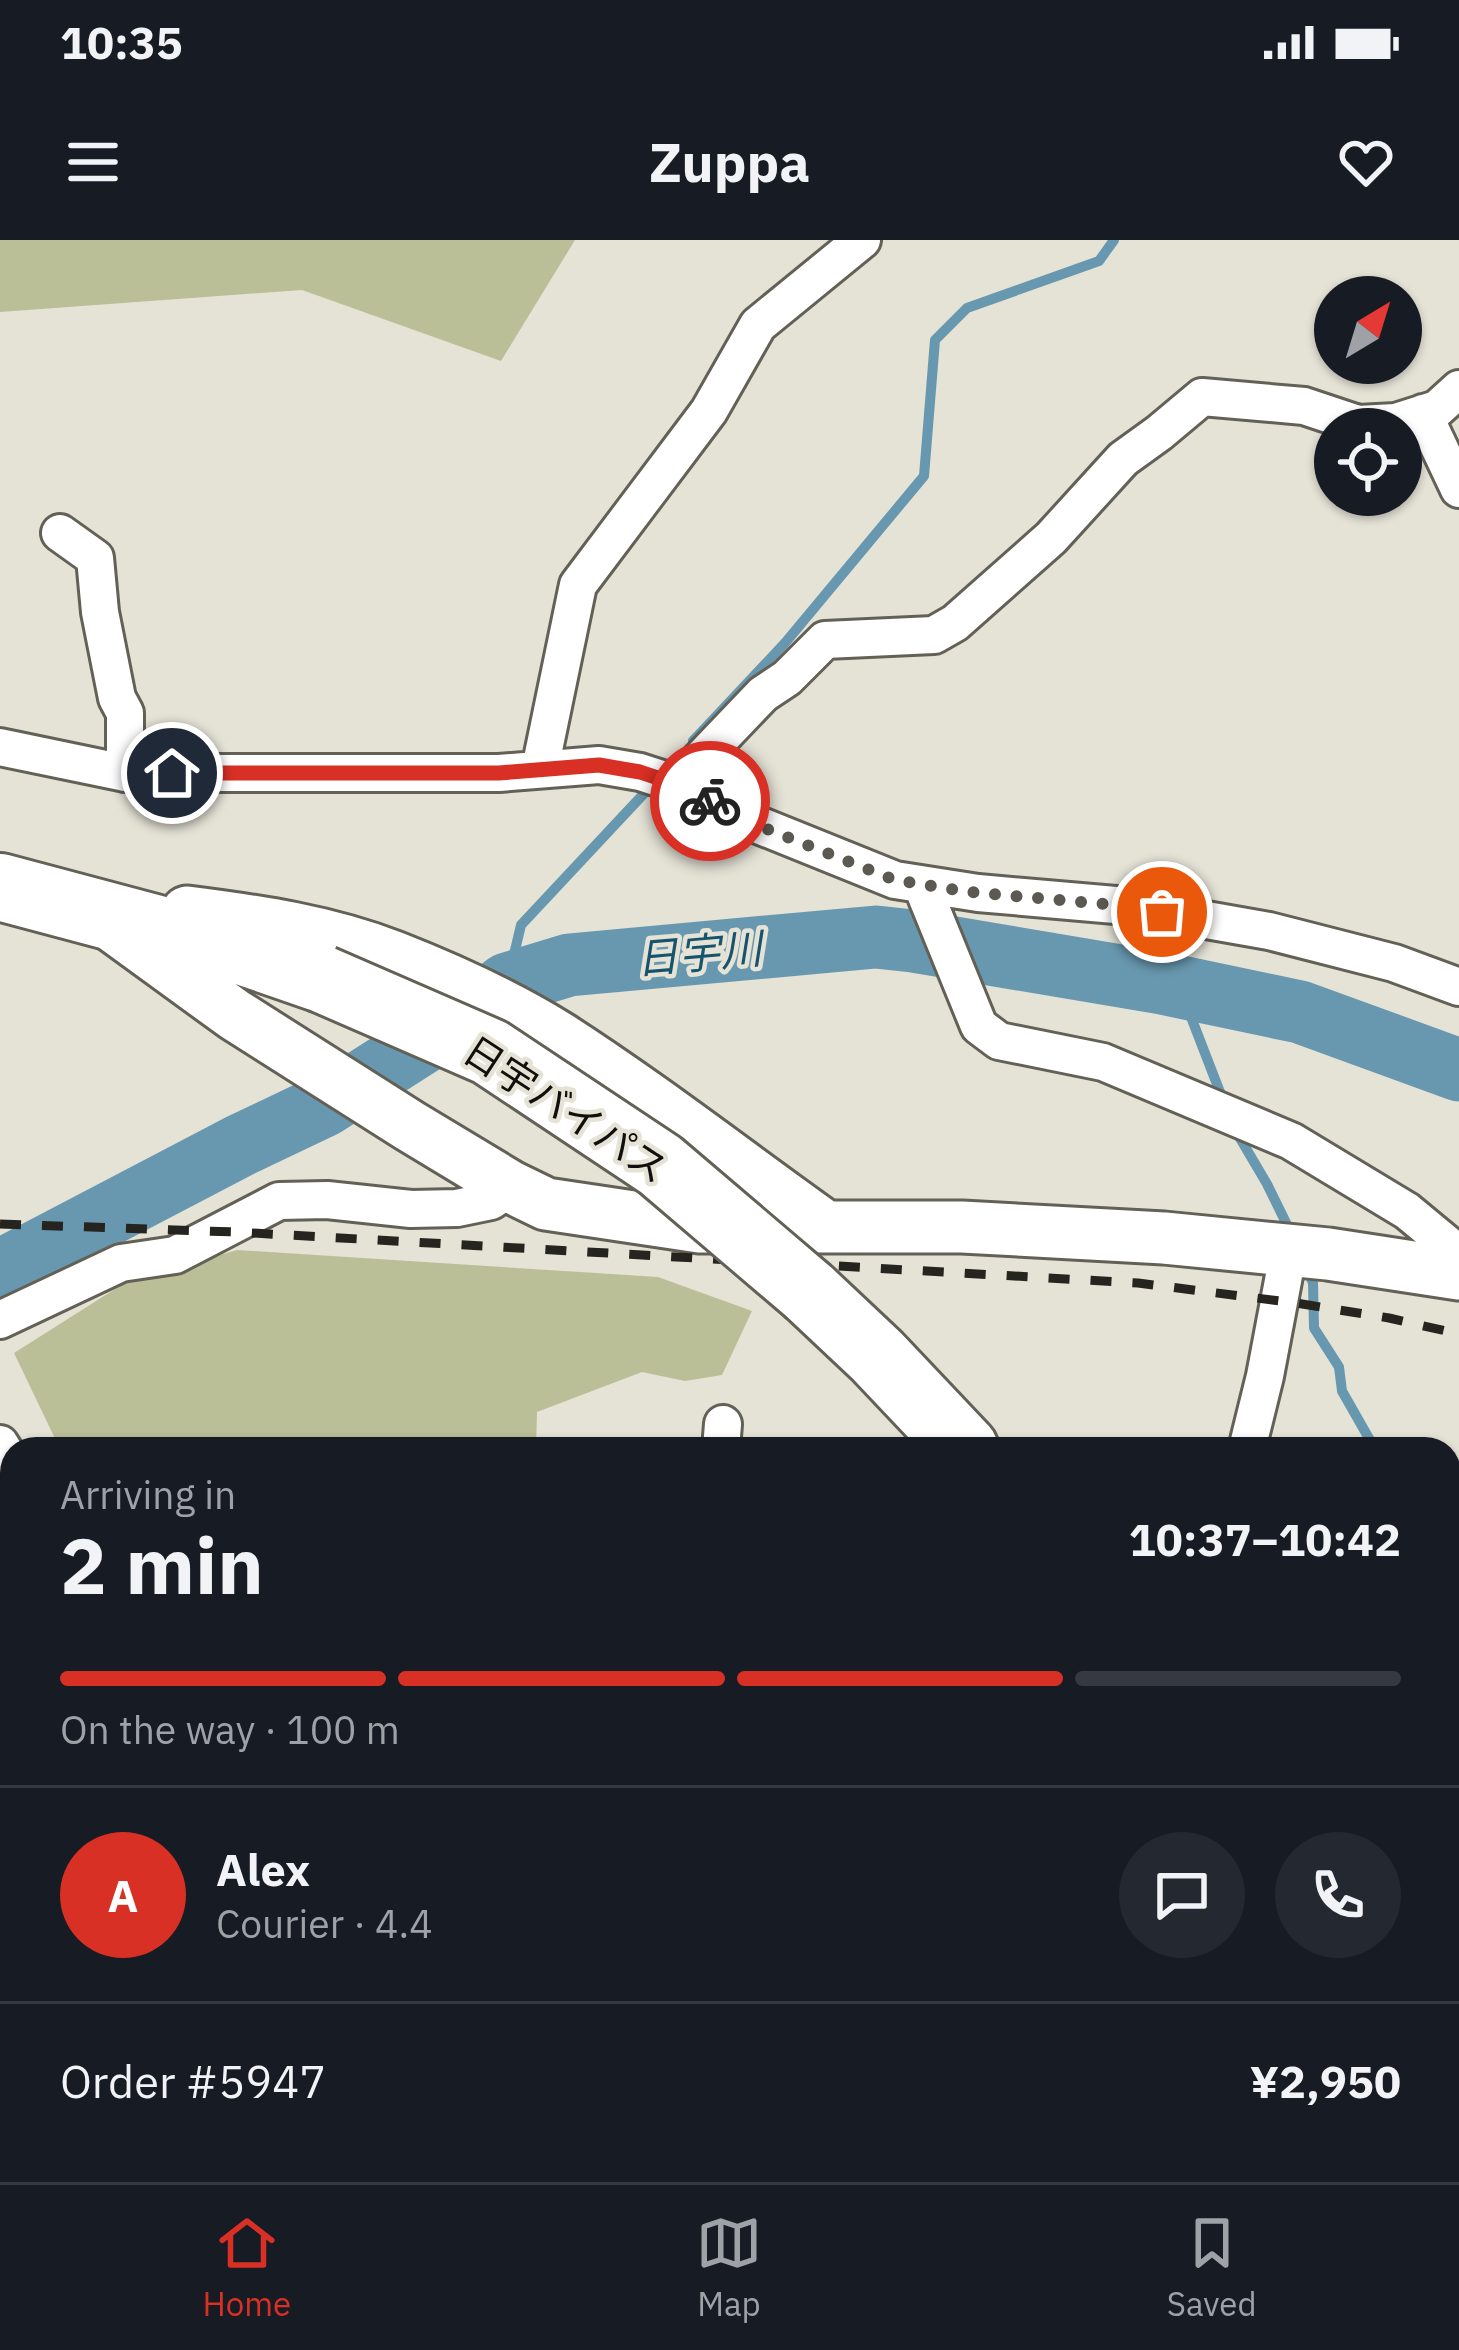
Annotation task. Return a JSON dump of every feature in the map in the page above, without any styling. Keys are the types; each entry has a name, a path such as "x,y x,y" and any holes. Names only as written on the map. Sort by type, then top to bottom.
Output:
{"highway":[{"name":"日宇バイパス","path":"7,889 244,952 322,979 490,1052 660,1165 809,1292 878,1356 954,1437"}],"street":[{"path":"540,770 578,585 709,411 758,325 862,240"},
{"path":"663,780 787,678 825,640 934,635 955,623 1051,538 1123,459 1202,397 1304,406 1358,424 1396,422 1437,409 1459,388"},
{"path":"1424,413 1459,489"},
{"path":"60,533 94,558 100,612 125,713 125,772"},
{"path":"0,747 125,772 499,773 599,765 663,780 752,823 924,893 1127,906 1269,931 1394,963 1459,987"},
{"path":"7,889 278,924 392,956 558,1036 823,1225"},
{"path":"924,893 979,1026 999,1041 1103,1062 1291,1141 1407,1211 1459,1254"},
{"path":"94,912 235,1015 410,1126 546,1204 700,1227 962,1227 1164,1238 1303,1251 1459,1274"},
{"path":"0,1320 121,1263 175,1256 279,1201 457,1208 490,1201 511,1186"},
{"path":"1250,1437 1271,1334 1303,1251"}],"green space":[{"path":"0,240 575,240 501,361 302,290 0,312"},
{"path":"237,1250 658,1277 752,1311 722,1375 685,1381 642,1372 537,1412 536,1437 54,1437 14,1353 123,1284"}],"waterway":[{"path":"693,741 785,643 924,476 935,340 967,308 1099,261 1114,240"},
{"path":"507,984 521,925 652,785"},
{"name":"日宇川","path":"0,1271 325,1105 507,984 569,965 876,937 913,941 1162,983 1300,1012 1459,1070"},
{"path":"1179,986 1225,1105"},
{"path":"1234,1128 1291,1233"},
{"path":"1306,1266 1313,1283 1314,1328 1339,1367 1342,1391 1368,1437"}],"railway":[{"path":"0,1224 235,1232 1138,1283 1296,1303 1459,1334"}],"way so far":[{"path":"710,801 752,823 895,880 1162,912"}],"route":[{"path":"172,773 499,773 599,765 640,772 710,801"}]}
